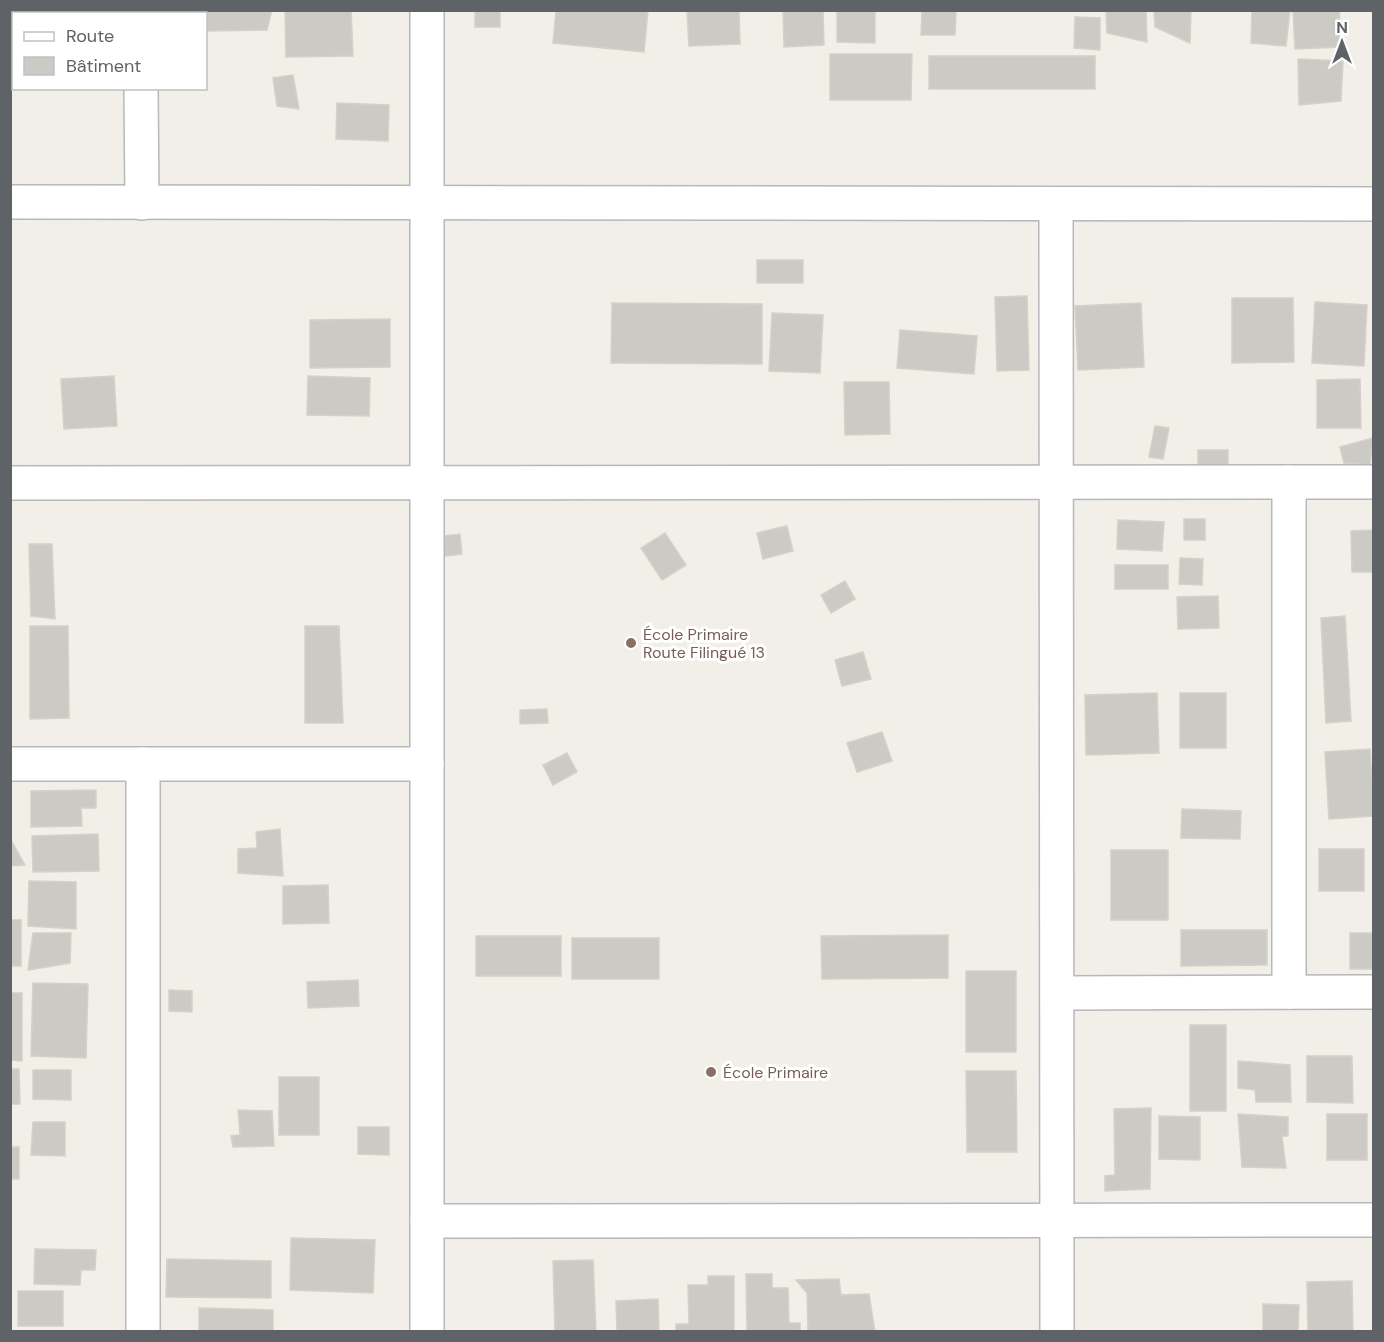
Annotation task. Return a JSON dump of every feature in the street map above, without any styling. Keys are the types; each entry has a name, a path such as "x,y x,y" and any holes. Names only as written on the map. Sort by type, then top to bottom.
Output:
{"street":[{"path":"427,10 428,1332"},
{"path":"141,90 142,202"},
{"path":"10,202 1374,204"},
{"path":"1056,204 1057,1332"},
{"path":"1289,482 1289,992"},
{"path":"10,483 1374,482"},
{"path":"10,764 427,764"},
{"path":"143,764 143,1332"},
{"path":"1057,993 1374,992"},
{"path":"428,1221 1374,1220"}],"building":[{"path":"157,10 272,10 267,30 207,31 207,12 157,12"},
{"path":"285,10 351,10 353,56 286,57"},
{"path":"475,10 500,10 500,27 475,27"},
{"path":"556,10 648,10 644,52 553,43"},
{"path":"687,10 739,10 740,44 689,46"},
{"path":"783,10 823,10 824,45 784,47"},
{"path":"837,10 875,11 875,43 837,42"},
{"path":"922,10 956,10 955,35 921,35"},
{"path":"1106,10 1146,10 1147,42 1107,33"},
{"path":"1154,10 1191,10 1190,43 1155,27"},
{"path":"1252,10 1290,10 1286,46 1251,43"},
{"path":"1293,10 1339,10 1342,47 1295,49"},
{"path":"1075,17 1100,18 1100,50 1074,48"},
{"path":"830,54 912,54 911,100 830,100"},
{"path":"929,56 1095,56 1095,89 929,89"},
{"path":"1298,59 1343,61 1341,101 1299,105"},
{"path":"293,75 299,109 277,106 273,78"},
{"path":"337,103 389,105 388,141 336,139"},
{"path":"757,260 803,260 803,283 757,283"},
{"path":"1027,296 1029,370 997,371 995,297"},
{"path":"1232,298 1293,298 1294,362 1232,363"},
{"path":"1315,302 1367,305 1364,366 1312,363"},
{"path":"612,303 762,304 762,364 611,363"},
{"path":"1141,303 1144,367 1078,370 1075,306"},
{"path":"772,313 823,315 820,373 769,371"},
{"path":"390,319 390,367 310,368 310,320"},
{"path":"900,330 977,336 974,374 897,368"},
{"path":"114,376 117,426 64,429 61,379"},
{"path":"308,376 370,378 369,416 307,415"},
{"path":"1360,379 1361,428 1317,428 1317,380"},
{"path":"844,382 889,382 890,434 845,435"},
{"path":"1155,426 1169,428 1163,459 1149,457"},
{"path":"1373,438 1370,465 1344,463 1340,447"},
{"path":"1198,450 1228,450 1228,466 1198,466"},
{"path":"1184,519 1205,519 1205,540 1184,540"},
{"path":"1118,520 1164,522 1162,551 1117,549"},
{"path":"787,526 793,551 763,559 757,533"},
{"path":"1374,530 1374,572 1352,572 1351,531"},
{"path":"665,533 686,565 662,580 641,548"},
{"path":"460,534 462,554 438,557 436,537"},
{"path":"29,544 52,544 55,619 31,616"},
{"path":"1180,558 1203,559 1202,585 1179,584"},
{"path":"1115,565 1168,565 1168,589 1115,589"},
{"path":"845,581 855,599 831,613 821,595"},
{"path":"1218,596 1219,628 1178,629 1177,597"},
{"path":"1345,616 1351,721 1326,723 1321,618"},
{"path":"30,626 68,626 69,718 30,719"},
{"path":"305,626 339,626 343,723 305,723"},
{"path":"863,652 871,679 842,686 835,660"},
{"path":"1157,693 1159,753 1086,755 1085,695"},
{"path":"1180,693 1226,693 1226,748 1180,748"},
{"path":"547,709 548,723 520,724 520,710"},
{"path":"882,732 892,761 857,772 847,743"},
{"path":"1370,749 1374,816 1329,819 1325,752"},
{"path":"567,753 577,772 553,785 543,765"},
{"path":"96,790 96,808 81,808 82,826 31,827 31,791"},
{"path":"1182,809 1241,811 1240,839 1181,838"},
{"path":"280,829 283,876 238,873 238,849 257,848 256,832"},
{"path":"98,834 99,871 33,872 32,836"},
{"path":"10,838 25,865 10,866"},
{"path":"1319,849 1364,849 1364,891 1319,891"},
{"path":"1111,850 1168,850 1168,920 1111,920"},
{"path":"29,881 76,882 76,929 28,926"},
{"path":"328,885 329,923 283,924 283,886"},
{"path":"10,920 21,920 21,966 10,966"},
{"path":"1181,930 1267,930 1267,965 1181,966"},
{"path":"33,933 71,933 70,963 28,970"},
{"path":"1350,933 1374,933 1374,969 1350,969"},
{"path":"948,935 948,978 822,979 821,936"},
{"path":"476,936 561,936 561,976 476,976"},
{"path":"572,938 659,938 659,979 572,979"},
{"path":"966,971 1016,971 1016,1052 966,1052"},
{"path":"358,980 359,1006 308,1008 307,982"},
{"path":"33,983 88,984 86,1058 31,1056"},
{"path":"169,990 192,991 192,1012 169,1011"},
{"path":"10,993 22,993 22,1061 10,1060"},
{"path":"1190,1025 1226,1025 1226,1111 1190,1111"},
{"path":"1307,1056 1352,1056 1353,1103 1307,1102"},
{"path":"1238,1061 1290,1065 1291,1102 1256,1102 1255,1090 1238,1088"},
{"path":"10,1069 19,1069 20,1104 10,1104"},
{"path":"33,1070 71,1070 71,1100 33,1099"},
{"path":"966,1071 1016,1071 1017,1152 967,1152"},
{"path":"279,1077 319,1077 319,1135 279,1135"},
{"path":"1151,1108 1150,1189 1105,1191 1105,1176 1115,1175 1114,1109"},
{"path":"238,1110 272,1111 274,1146 233,1147 231,1136 240,1135"},
{"path":"1238,1114 1288,1117 1288,1136 1282,1136 1286,1168 1242,1167"},
{"path":"1327,1114 1367,1114 1367,1160 1327,1160"},
{"path":"1159,1116 1200,1117 1200,1160 1159,1159"},
{"path":"33,1122 65,1122 65,1156 31,1155"},
{"path":"358,1127 389,1127 389,1155 358,1154"},
{"path":"10,1147 19,1147 19,1179 10,1179"},
{"path":"291,1238 375,1240 373,1293 290,1290"},
{"path":"35,1249 96,1250 95,1270 81,1270 80,1285 34,1284"},
{"path":"167,1259 271,1261 271,1298 166,1297"},
{"path":"593,1260 596,1332 555,1332 553,1261"},
{"path":"746,1274 772,1274 772,1288 788,1288 789,1323 800,1323 800,1332 747,1332"},
{"path":"708,1276 734,1276 734,1332 676,1332 676,1324 689,1324 688,1285 708,1285"},
{"path":"839,1279 841,1295 869,1294 875,1332 808,1332 807,1293 796,1280"},
{"path":"1352,1281 1353,1332 1308,1332 1307,1282"},
{"path":"18,1291 63,1291 63,1326 18,1326"},
{"path":"658,1299 659,1332 617,1332 616,1301"},
{"path":"1263,1304 1299,1305 1298,1332 1263,1332"},
{"path":"199,1308 273,1310 273,1332 199,1332"}],"place":[{"name":"École Primaire Route Filingué 13","path":"631,643"},
{"name":"École Primaire","path":"711,1072"}]}
